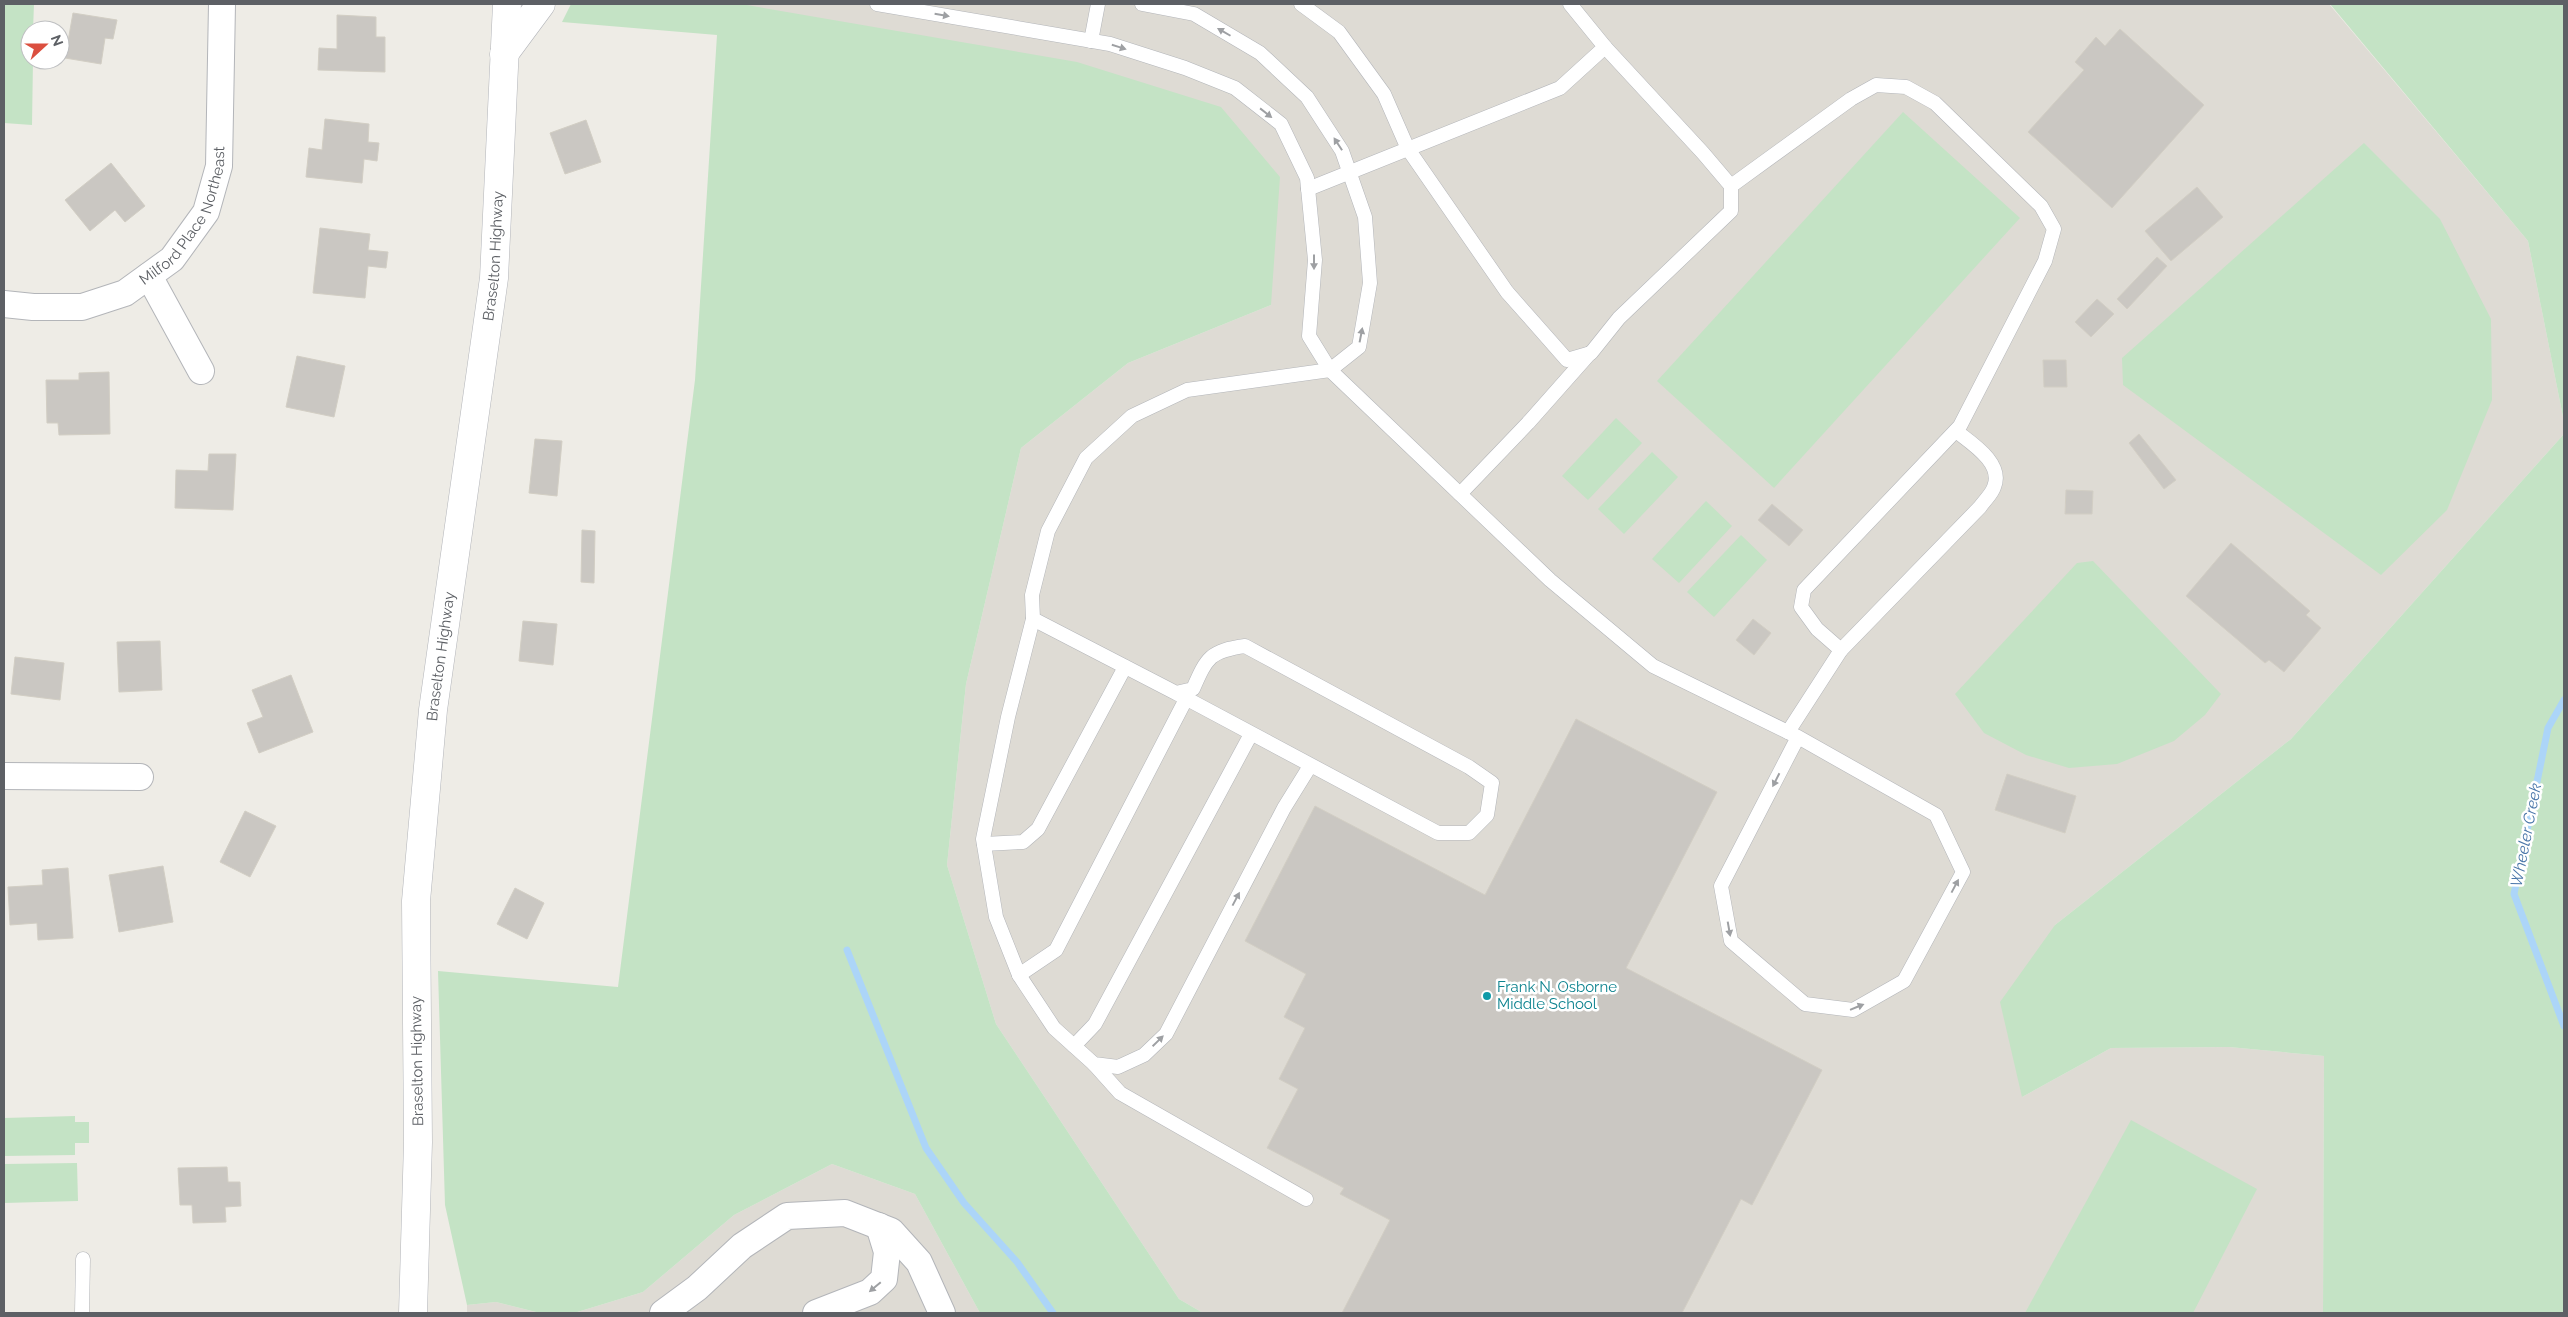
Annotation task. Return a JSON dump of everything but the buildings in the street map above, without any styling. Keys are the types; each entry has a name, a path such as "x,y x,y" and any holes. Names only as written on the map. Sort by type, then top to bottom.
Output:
{"main road":[{"name":"Braselton Highway","path":"413,1313 418,1142 416,901 434,710 494,278 507,4"},
{"path":"504,54 541,4"}],"street":[{"name":"Milford Place Northeast","path":"4,304 33,307 82,307 125,293 172,259 206,212 219,166 222,4"},
{"path":"148,276 201,371"},
{"path":"4,776 140,777"},
{"path":"663,1313 697,1288 742,1246 787,1216 845,1213 891,1231 919,1262 942,1313"},
{"path":"816,1313 870,1292 884,1279 887,1252 879,1226"}],"lane":[{"path":"877,4 1110,44 1185,68 1234,88 1281,124 1307,178 1315,260 1310,336 1330,370 1550,580 1653,666 1793,735 1936,814 1963,872 1904,981 1853,1010 1805,1004 1731,941 1721,886 1793,735 1841,650 1980,506 1995,487 1994,469 1982,451 1956,431"},
{"path":"1091,41 1098,4"},
{"path":"1142,4 1194,14 1260,53 1307,97 1342,151 1365,217 1370,283 1358,347 1330,370 1187,390 1132,416 1086,458 1048,531 1032,595 1033,619 1008,717 983,839 996,917 1019,975 1054,1028 1094,1064 1120,1093 1306,1198"},
{"path":"1301,4 1339,32 1384,94 1408,148 1507,292 1566,360 1591,352"},
{"path":"1460,494 1528,424 1619,318 1731,211 1731,186 1605,47 1570,4"},
{"path":"1308,189 1560,88 1605,47"},
{"path":"1731,186 1851,99 1876,85 1906,87 1935,103 2041,206 2054,229 2044,261 1956,431 1804,590 1801,607 1816,629 1841,650"},
{"path":"1019,975 1056,950 1181,696 1193,689 1205,661 1223,649 1245,646 1469,767 1492,783 1487,815 1469,833 1438,833 1181,696 1033,619"},
{"path":"984,844 1023,842 1038,830 1125,667"},
{"path":"1074,1046 1095,1024 1251,734"},
{"path":"1094,1064 1118,1067 1144,1055 1166,1034 1284,808 1310,766"},
{"path":"82,1313 83,1259"}],"shaded area":[{"path":"741,4 2329,4 2528,241 2564,422 2564,434 2291,739 2055,925 2022,1097 2111,1048 2229,1047 2324,1056 2323,1313 1203,1313 1179,1299 996,1024 947,865 966,684 1021,448 1128,363 1271,305"},
{"path":"832,1164 915,1194 980,1313 574,1313 643,1292 734,1215"},
{"path":"496,1302 540,1313 467,1313 467,1305"}],"green space":[{"path":"4,4 34,4 33,20 20,20 20,70 33,70 32,125 4,123"},
{"path":"571,4 741,4 1077,62 1221,107 1280,177 1271,305 1128,363 1021,448 966,684 947,865 996,1024 1179,1299 1203,1313 980,1313 915,1194 832,1164 734,1215 643,1292 574,1313 540,1313 496,1302 467,1305 445,1205 438,971 618,987 695,380 717,35 562,22"},
{"path":"2330,4 2564,4 2564,422 2528,241"},
{"path":"1903,112 2020,218 1774,488 1657,381"},
{"path":"2364,143 2440,219 2491,319 2492,400 2447,510 2381,575 2123,385 2122,358"},
{"path":"1616,418 1642,443 1588,500 1562,476"},
{"path":"2564,434 2564,1313 2323,1313 2324,1056 2229,1047 2111,1048 2022,1097 2000,1002 2055,925 2291,739"},
{"path":"1652,452 1678,477 1624,534 1598,509"},
{"path":"1706,501 1732,526 1679,583 1652,559"},
{"path":"1741,535 1767,560 1714,617 1687,592"},
{"path":"2093,561 2221,694 2205,715 2174,741 2117,764 2069,768 2026,755 1984,733 1955,694 2077,563"},
{"path":"75,1116 75,1122 89,1122 89,1143 75,1143 75,1155 4,1156 4,1118"},
{"path":"2131,1120 2257,1189 2193,1313 2025,1313"},
{"path":"77,1163 78,1201 4,1203 4,1164"}],"waterway":[{"name":"Wheeler Creek","path":"2564,700 2548,728 2514,894 2564,1026"},
{"path":"847,950 926,1148 964,1203 1017,1262 1053,1313"}],"place":[{"name":"Frank N. Osborne Middle School","path":"1487,996"}]}
